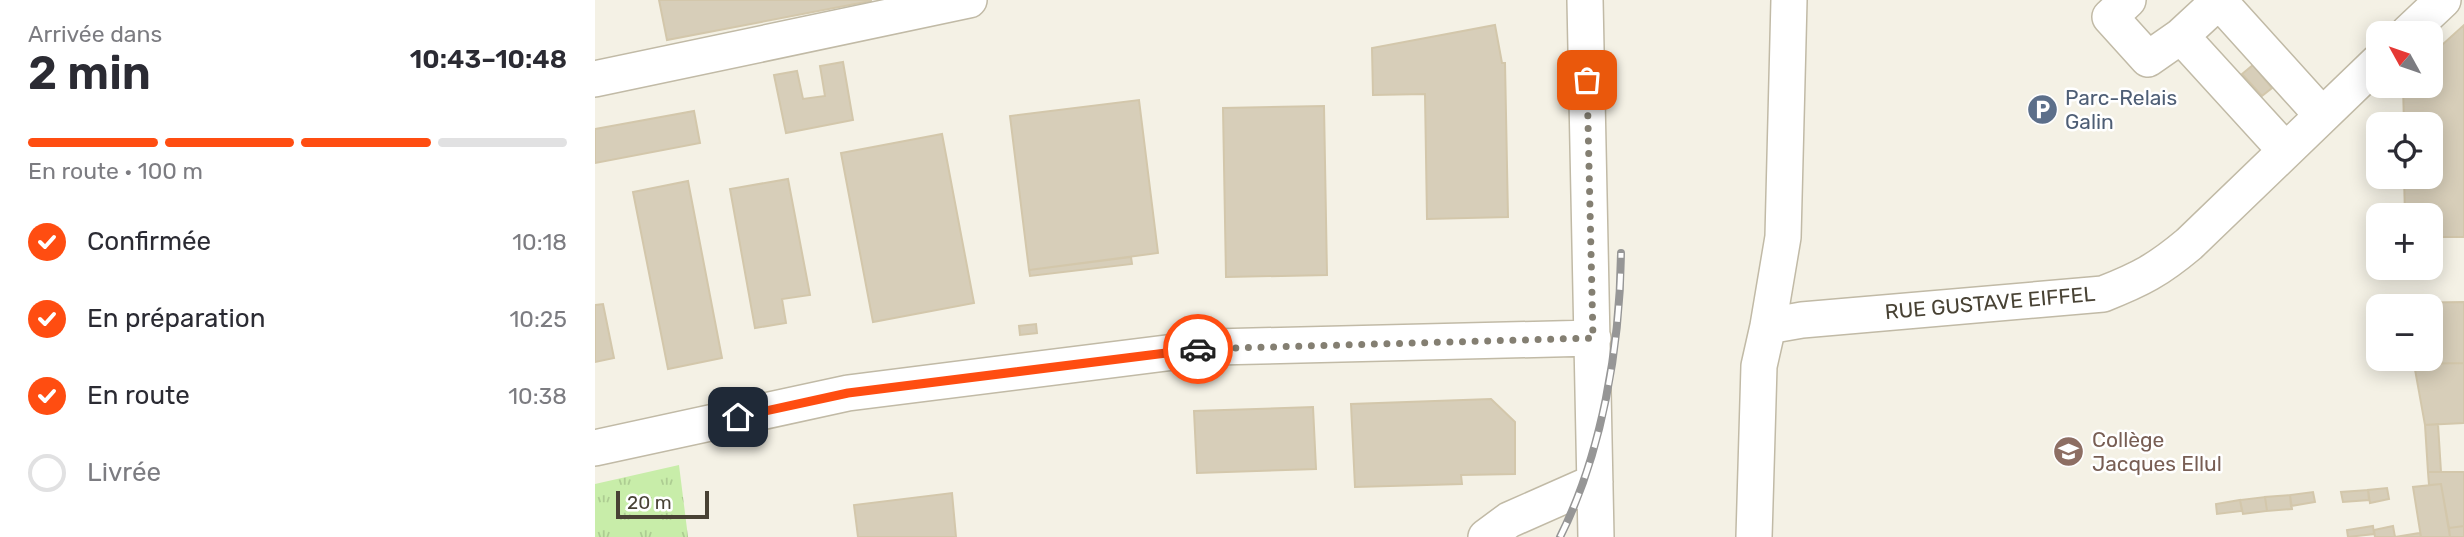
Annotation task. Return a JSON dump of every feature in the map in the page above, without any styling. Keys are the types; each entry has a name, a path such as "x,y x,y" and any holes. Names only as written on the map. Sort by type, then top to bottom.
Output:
{"street":[{"path":"595,79 968,0"},
{"path":"1585,0 1596,537"},
{"path":"1754,537 1759,366 1783,237 1789,0"},
{"path":"2128,0 2110,17 2148,59 2181,36 2219,0 2322,115"},
{"path":"2421,21 2444,0"},
{"path":"2181,36 2285,150"},
{"name":"RUE GUSTAVE EIFFEL","path":"1767,326 1802,320 2103,293 2136,281 2161,268 2189,244 2366,73"},
{"path":"595,448 848,393 1214,347 1593,338"},
{"path":"1486,537 1509,520 1595,482"}],"green space":[{"path":"679,465 688,537 595,537 595,484"}],"building":[{"path":"659,0 871,0 871,1 667,40"},
{"path":"1495,25 1502,63 1505,63 1508,217 1427,219 1425,94 1373,95 1372,48"},
{"path":"2464,25 2464,237 2443,237 2443,203 2405,203 2404,189 2443,189 2443,112 2404,112 2403,98 2443,98 2443,44"},
{"path":"843,62 853,120 786,133 774,75 797,71 803,99 825,96 820,66"},
{"path":"2253,65 2272,88 2262,96 2242,74"},
{"path":"1139,100 1158,253 1029,270 1010,116"},
{"path":"1324,106 1327,275 1226,277 1223,108"},
{"path":"694,111 700,143 595,163 595,129"},
{"path":"942,134 974,303 873,322 841,153"},
{"path":"788,179 810,295 782,299 786,323 755,328 730,189"},
{"path":"688,181 722,358 668,369 633,192"},
{"path":"1131,257 1132,264 1030,276 1029,270"},
{"path":"2443,302 2464,302 2464,363 2443,363"},
{"path":"603,304 614,358 595,362 595,305"},
{"path":"1036,324 1037,333 1020,335 1019,326"},
{"path":"2443,363 2464,363 2464,423 2425,425 2415,371 2443,371"},
{"path":"1491,399 1515,422 1515,474 1461,475 1462,484 1355,487 1351,404"},
{"path":"1313,407 1316,469 1197,473 1194,411"},
{"path":"2438,424 2441,472 2428,472 2425,425"},
{"path":"2428,472 2464,472 2464,526 2449,528 2441,484 2429,485"},
{"path":"2441,484 2450,537 2421,537 2413,487"},
{"path":"2387,488 2389,499 2370,503 2368,490"},
{"path":"2368,490 2369,500 2343,502 2341,492"},
{"path":"2313,492 2315,502 2291,506 2290,495"},
{"path":"952,493 956,537 858,537 854,505"},
{"path":"2290,495 2292,509 2267,511 2265,497"},
{"path":"2265,497 2267,511 2243,514 2240,500"},
{"path":"2240,500 2242,511 2217,514 2216,504"},
{"path":"2373,526 2374,534 2348,537 2347,530"},
{"path":"2393,526 2395,537 2375,537 2374,530"},
{"path":"2464,526 2464,537 2450,537 2449,528"},
{"path":"2420,533 2421,537 2395,537"}],"railway":[{"path":"1560,537 1587,470 1606,399 1617,325 1621,253"}],"way so far":[{"path":"1198,349 1593,338 1587,80"}],"place":[{"name":"Parc-Relais Galin","path":"2042,110"},
{"name":"Collège Jacques Ellul","path":"2069,452"}],"route":[{"path":"738,417 848,393 1198,349"}]}
